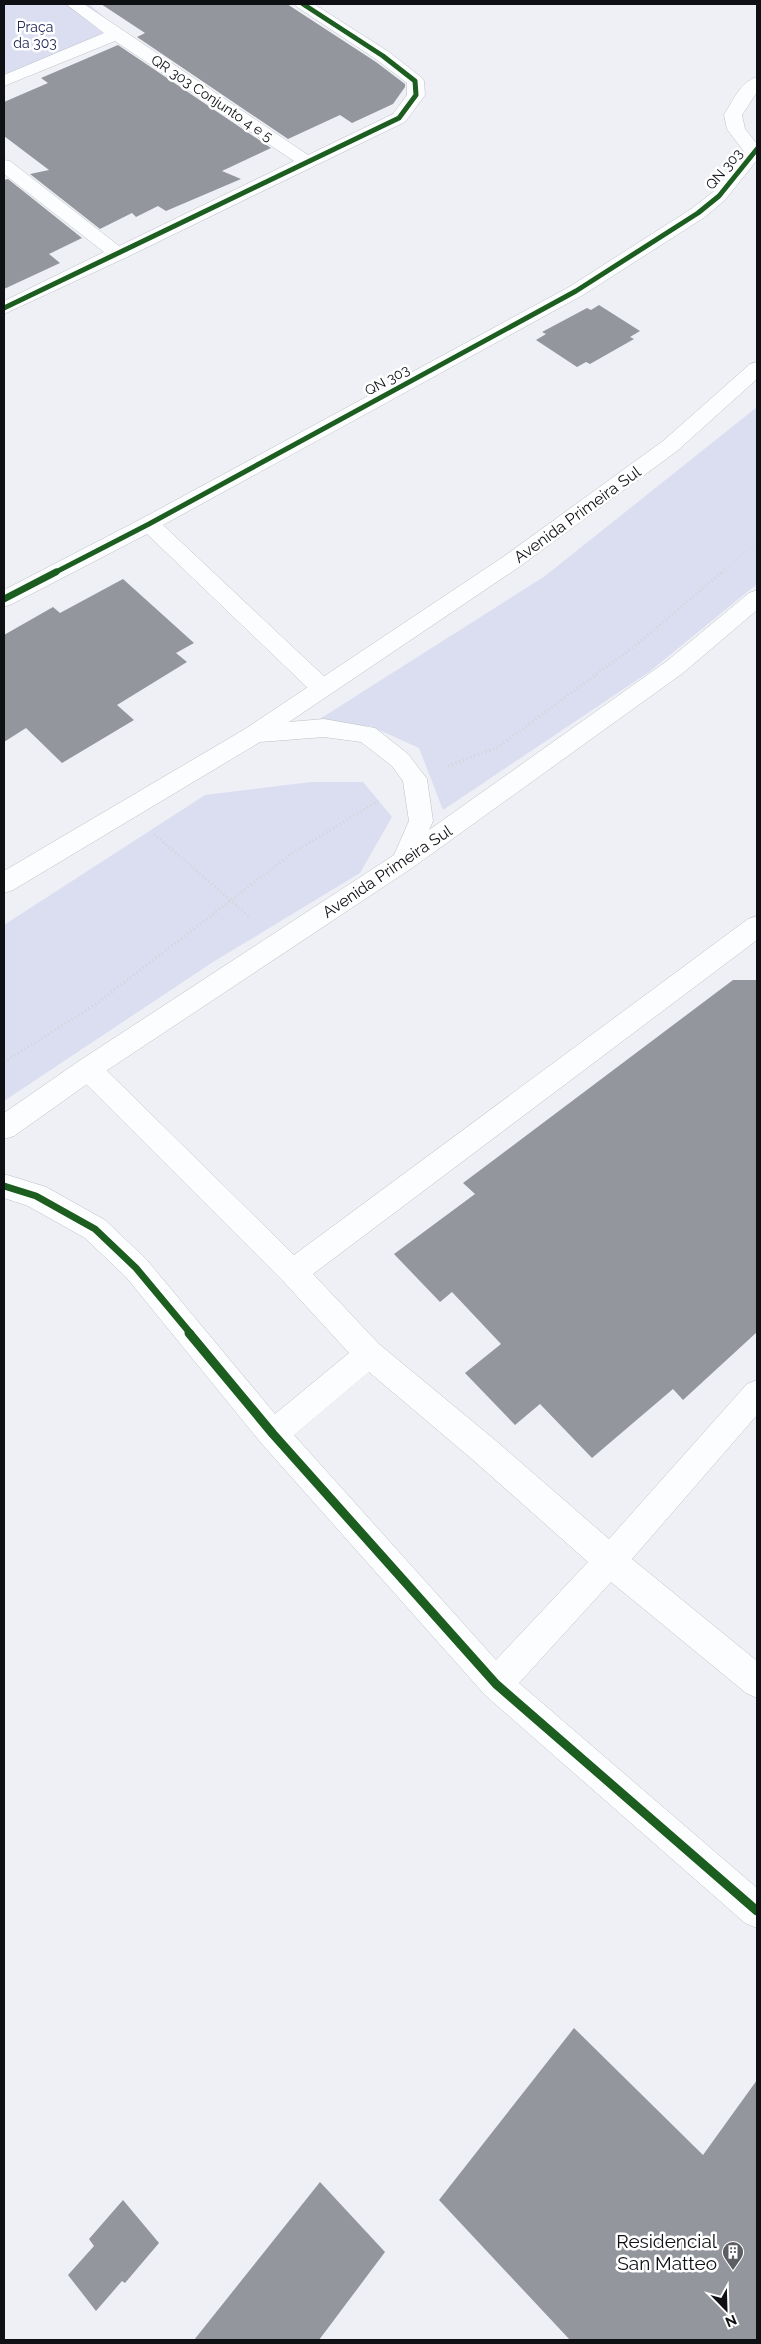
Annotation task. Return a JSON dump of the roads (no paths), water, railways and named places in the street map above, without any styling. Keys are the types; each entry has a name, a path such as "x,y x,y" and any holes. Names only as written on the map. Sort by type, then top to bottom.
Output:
{"street":[{"name":"QR 303 Conjunto 4 e 5","path":"74,4 307,162"},
{"path":"4,308 399,118 416,95 415,81 383,56 303,4"},
{"path":"4,81 116,34"},
{"path":"756,151 736,129 733,115 747,92 757,82"},
{"name":"QN 303","path":"4,599 149,524 576,291 698,214 719,196 756,151"},
{"path":"4,165 118,254"},
{"name":"Avenida Primeira Sul","path":"4,883 253,734 511,562 662,452 757,368"},
{"path":"149,524 322,687"},
{"name":"Avenida Primeira Sul","path":"4,1128 403,861 675,667 757,598"},
{"path":"253,734 324,728 367,734 400,760 415,779 421,821 403,861"},
{"path":"293,1272 752,937"},
{"path":"88,1070 293,1272 369,1354 484,1450 610,1561 757,1682"},
{"path":"4,1186 36,1196 95,1230 136,1268 273,1434 496,1684 757,1911"},
{"path":"273,1434 369,1354"},
{"path":"496,1684 610,1561 757,1394"}],"place":[{"name":"Residencial San Matteo","path":"733,2271"}],"park label":[{"name":"Praça da 303","path":"35,36"}]}
